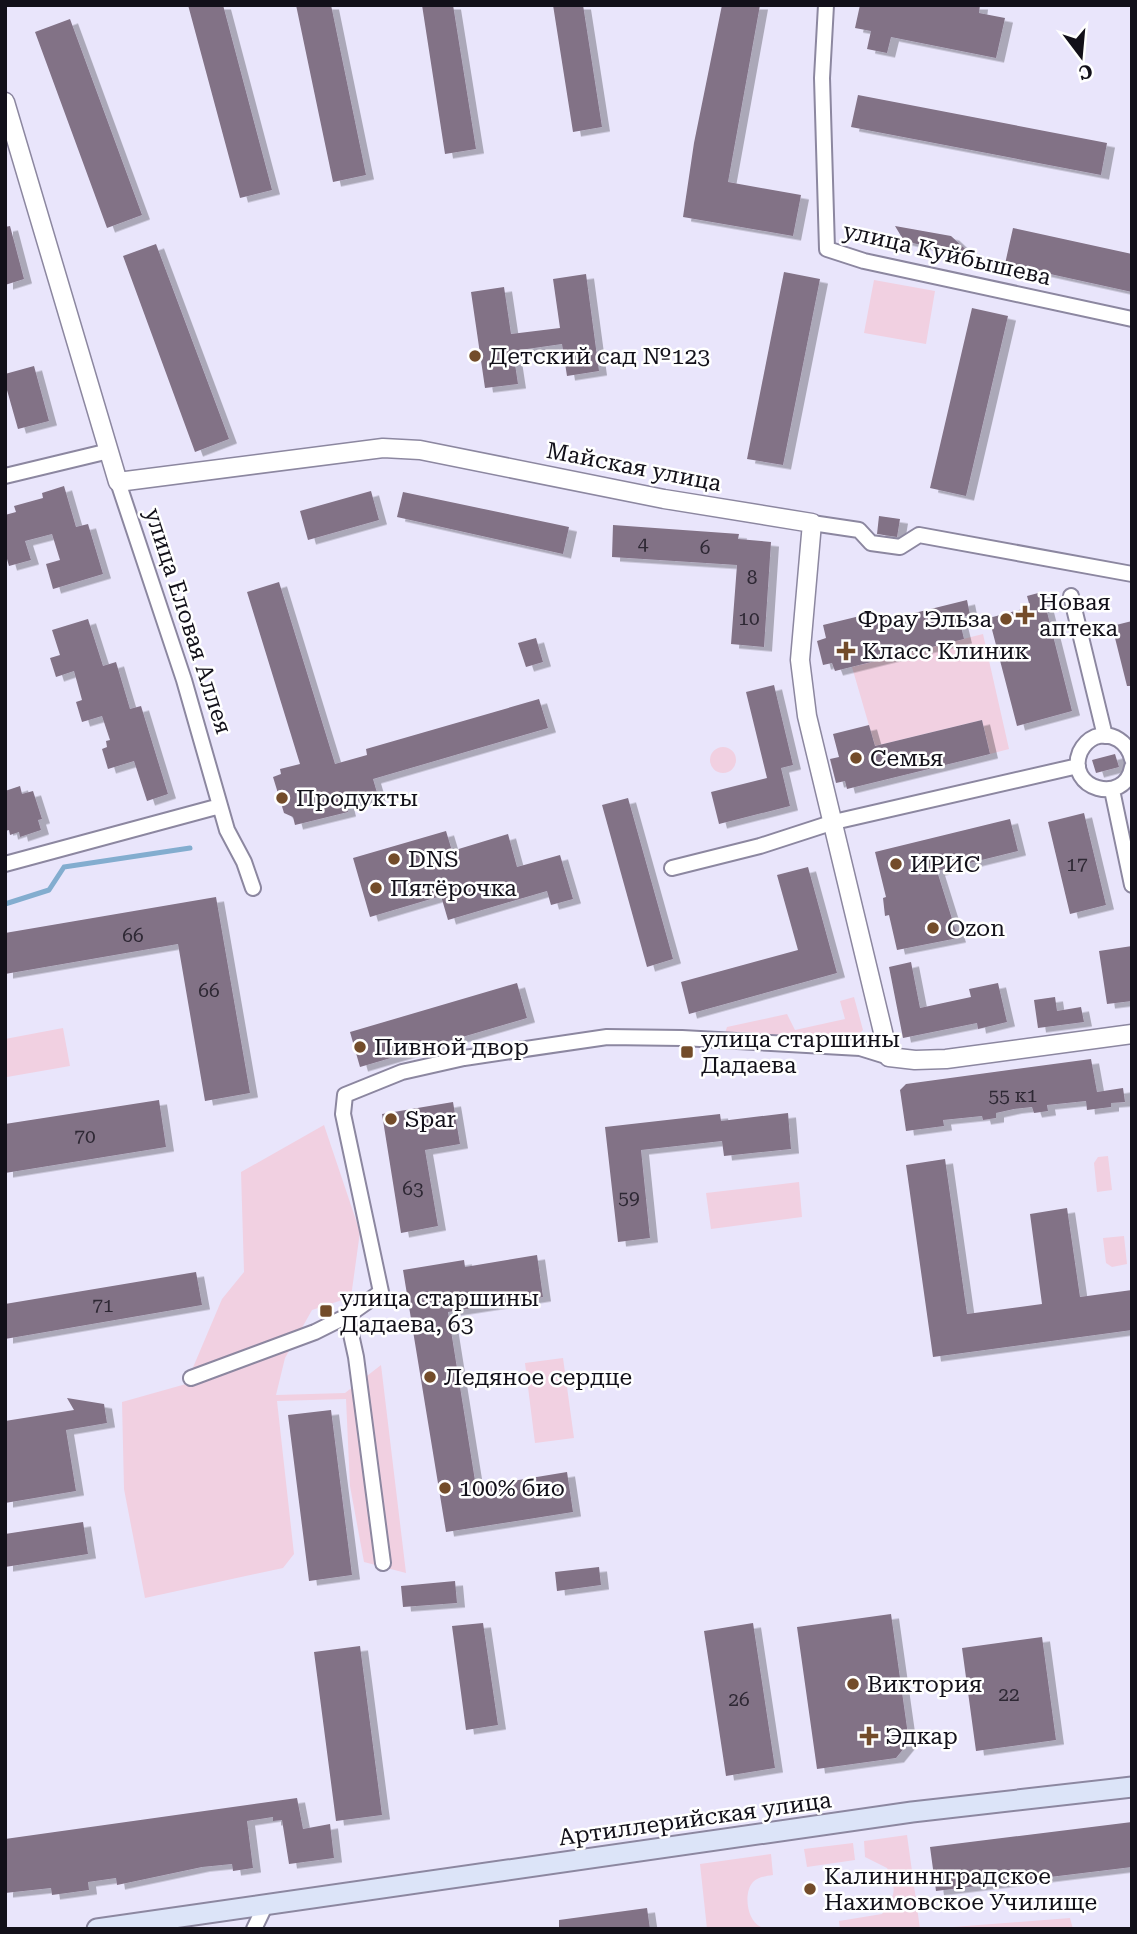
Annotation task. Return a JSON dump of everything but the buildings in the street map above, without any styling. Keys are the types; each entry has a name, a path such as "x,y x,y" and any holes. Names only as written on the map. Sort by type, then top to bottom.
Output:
{"main road":[{"name":"Артиллерийская улица","path":"97,1929 912,1812 1132,1787"}],"street":[{"name":"улица Куйбышева","path":"826,5 822,78 827,249 864,261 1132,319"},
{"name":"улица Еловая Аллея","path":"5,102 118,482 184,680 227,830 244,862 253,888"},
{"name":"Майская улица","path":"118,482 383,448 420,450 664,499 859,530 871,543 900,547 919,536 1132,574"},
{"path":"5,477 109,451"},
{"path":"812,523 800,660 807,716 889,1057"},
{"path":"1071,596 1105,736"},
{"path":"1132,757 1127,747 1118,739 1095,737 1081,750 1078,766 1088,785 1096,789 1112,790 1127,779 1132,767"},
{"path":"672,868 760,846 834,822 1078,766"},
{"path":"1112,790 1132,885"},
{"path":"5,864 220,806"},
{"path":"191,1378 315,1332 348,1315 382,1292 343,1114 345,1095 402,1072 451,1060 607,1037 682,1038 860,1048 889,1057 915,1060 946,1059 1132,1034"},
{"path":"348,1315 383,1563"},
{"path":"254,1929 265,1906"}],"shaded area":[{"path":"874,280 935,291 926,344 864,333"},
{"path":"983,634 1009,749 990,754 982,720 875,746 852,667"},
{"path":"723,747 732,751 736,760 732,769 723,773 714,769 710,760 714,751"},
{"path":"854,997 863,1030 853,1041 725,1033 727,1027 787,1014 795,1030 845,1019 840,1001"},
{"path":"63,1028 70,1066 7,1077 5,1039"},
{"path":"324,1125 360,1232 351,1297 312,1310 285,1358 276,1395 345,1393 381,1365 406,1573 364,1562 350,1486 346,1399 277,1401 294,1554 283,1568 145,1598 124,1489 122,1402 186,1384 222,1299 244,1272 241,1172"},
{"path":"1108,1156 1112,1190 1097,1192 1094,1163 1098,1157"},
{"path":"799,1182 802,1217 711,1229 706,1193"},
{"path":"1124,1236 1127,1264 1112,1267 1106,1263 1103,1238"},
{"path":"563,1358 574,1438 535,1443 525,1363"},
{"path":"907,1835 920,1929 840,1929 839,1921 882,1914 894,1892 887,1868 865,1857 864,1841"},
{"path":"853,1843 855,1860 807,1867 804,1849"},
{"path":"771,1854 773,1875 753,1882 747,1899 756,1924 777,1929 707,1929 700,1864"},
{"path":"1070,1918 1073,1929 939,1929 940,1928"}],"waterway":[{"path":"5,904 49,890 64,867 190,848"}],"place":[{"name":"Детский сад №123","path":"475,356"},
{"name":"Новая аптека","path":"1025,615"},
{"name":"Фрау Эльза","path":"1006,619"},
{"name":"Класс Клиник","path":"846,651"},
{"name":"Семья","path":"856,758"},
{"name":"Продукты","path":"282,798"},
{"name":"DNS","path":"394,859"},
{"name":"ИРИС","path":"896,864"},
{"name":"Пятёрочка","path":"376,888"},
{"name":"Ozon","path":"933,928"},
{"name":"Пивной двор","path":"360,1047"},
{"name":"улица старшины Дадаева","path":"687,1052"},
{"name":"Spar","path":"391,1119"},
{"name":"улица старшины Дадаева, 63","path":"326,1311"},
{"name":"Ледяное сердце","path":"430,1377"},
{"name":"100% био","path":"445,1488"},
{"name":"Виктория","path":"853,1684"},
{"name":"Эдкар","path":"869,1736"},
{"name":"Калининнградское Нахимовское Училище","path":"810,1889"}]}
